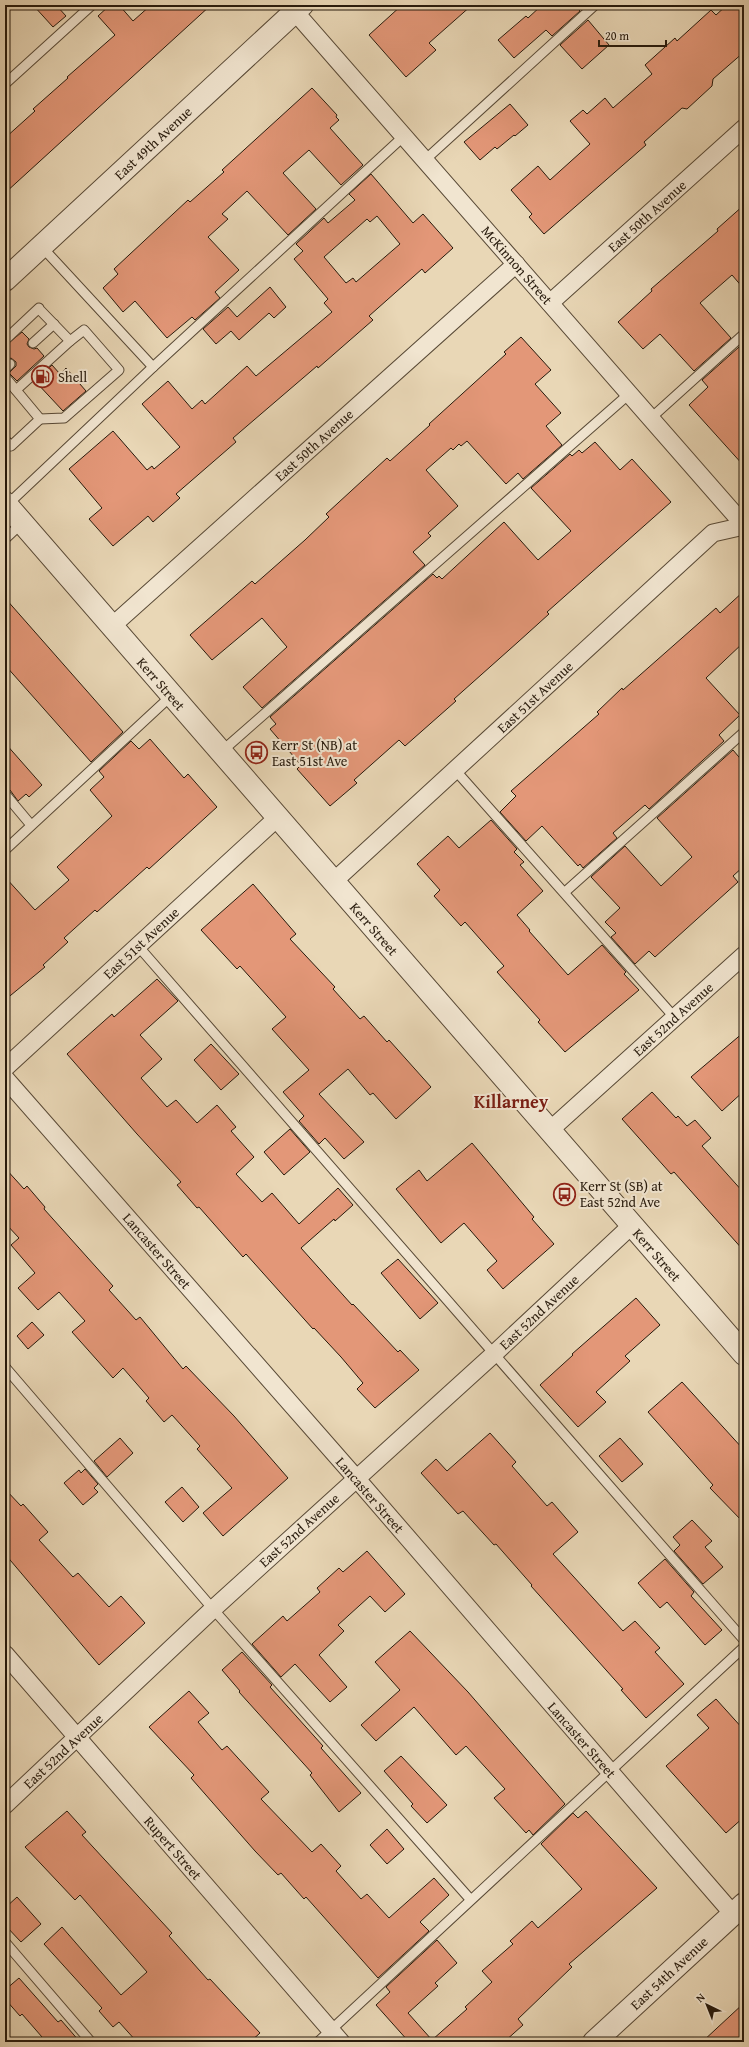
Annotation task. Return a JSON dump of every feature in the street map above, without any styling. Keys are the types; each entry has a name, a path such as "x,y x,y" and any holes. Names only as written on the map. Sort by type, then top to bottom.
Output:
{"street":[{"name":"McKinnon Street","path":"295,7 404,136 744,526"},
{"name":"East 49th Avenue","path":"5,280 42,247 295,7"},
{"name":"East 50th Avenue","path":"550,304 744,128"},
{"name":"East 50th Avenue","path":"111,627 516,264"},
{"name":"Kerr Street","path":"6,504 111,627 744,1354"},
{"name":"East 51st Avenue","path":"333,882 456,771 712,533 744,526"},
{"name":"East 51st Avenue","path":"5,1068 278,818"},
{"name":"East 52nd Avenue","path":"549,1131 744,955"},
{"name":"Lancaster Street","path":"5,1078 356,1478 610,1772 738,1909"},
{"name":"East 52nd Avenue","path":"5,1805 78,1738 213,1609 495,1353 632,1225"},
{"name":"Rupert Street","path":"5,1654 336,2036"},
{"name":"East 54th Avenue","path":"594,2042 738,1909"}],"lane":[{"path":"5,84 92,5"},
{"path":"425,160 595,5"},
{"path":"6,504 404,136"},
{"path":"42,247 153,367"},
{"path":"5,340 40,310 70,341"},
{"path":"33,343 54,324"},
{"path":"5,440 10,446 40,419 64,418 119,370 84,330 16,390"},
{"path":"651,418 744,334"},
{"path":"5,377 40,419"},
{"path":"221,752 629,394"},
{"path":"5,539 22,523"},
{"path":"5,850 31,824 171,696"},
{"path":"565,892 744,732"},
{"path":"456,771 565,892 675,1018"},
{"path":"5,794 31,824"},
{"path":"138,946 495,1353 744,1640"},
{"path":"5,1367 213,1609 470,1899"},
{"path":"318,2042 336,2036 470,1899 610,1772 744,1647"},
{"path":"5,1942 91,2042"}],"building":[{"path":"33,5 56,5 66,16 53,27"},
{"path":"110,5 119,5 133,21 151,5 211,5 5,193 5,138 35,111 33,109 68,78 67,77 115,35 98,16"},
{"path":"402,5 472,5 429,43 436,50 406,77 369,35"},
{"path":"542,5 574,5 580,11 552,36 546,30 514,58 498,40 526,16 528,18"},
{"path":"727,5 744,5 744,52 713,79 712,86 687,109 682,108 644,142 646,145 544,234 529,217 532,214 511,190 538,166 550,180 590,144 570,121 583,110 587,114 605,98 613,108 652,74 645,65 675,38 677,41 711,10 716,15"},
{"path":"588,20 609,45 582,69 560,45"},
{"path":"312,88 337,115 336,117 339,120 330,128 363,165 341,185 309,150 283,173 316,209 288,235 247,191 222,214 228,219 208,237 239,270 215,292 220,298 195,320 192,317 167,338 135,301 123,312 103,288 118,274 114,269 188,200 190,202 224,172 222,170"},
{"path":"510,104 528,125 497,149 495,147 480,160 464,142"},
{"path":"371,174 413,223 423,214 453,248 425,273 422,269 369,316 373,320 318,368 317,366 233,438 236,442 176,494 180,498 153,522 148,516 113,546 89,519 102,508 69,469 113,431 147,470 152,466 154,469 180,447 142,404 168,381 192,409 202,400 205,404 247,366 256,376 332,312 324,303 328,299 294,259 303,251 296,244 324,218 328,223 355,200 349,194","holes":["377,216 400,244 356,282 353,278 346,283 324,257 367,219 370,222"]},
{"path":"744,205 744,289 732,275 700,303 731,338 694,371 660,334 643,349 618,322 652,291 651,289 718,231 717,229"},
{"path":"270,287 286,307 274,318 269,313 239,340 231,331 216,344 203,329 228,307 237,317"},
{"path":"22,332 29,339 27,344 29,347 34,349 37,348 44,356 17,381 9,373 16,366 16,362 11,358 5,361 5,346"},
{"path":"521,337 551,370 535,384 561,413 546,426 562,445 523,479 518,473 506,484 467,441 461,446 459,444 453,450 451,448 426,470 458,506 428,533 431,536 413,552 425,565 262,708 243,687 287,647 262,618 212,660 190,635 252,581 255,584 305,540 329,517 326,514 387,458 390,461 430,425 429,424 506,354 504,352"},
{"path":"739,347 744,353 744,466 689,405 708,387 702,380"},
{"path":"52,365 60,374 66,368 86,391 63,411 35,381"},
{"path":"595,442 620,470 632,459 671,502 547,612 549,614 454,699 456,701 405,746 399,740 354,780 357,783 330,806 297,769 301,765 270,729 276,724 270,717 433,574 437,578 439,576 442,579 504,522 538,560 571,531 531,488 570,454 572,456 579,450 582,453"},
{"path":"744,591 744,642 706,678 740,715 719,735 724,741 649,809 645,805 613,833 617,838 583,868 580,864 578,866 542,826 526,841 500,812 516,796 511,791 599,714 597,712 622,688 623,690 716,608 720,613"},
{"path":"5,598 123,732 91,762 5,665"},
{"path":"150,739 184,778 188,774 217,807 149,869 147,867 97,912 95,910 64,938 68,942 43,965 45,967 5,1000 5,877 35,910 69,880 57,867 112,816 90,790 104,777 99,771 131,741 139,749"},
{"path":"5,743 42,785 29,797 26,794 18,801 10,790 5,788"},
{"path":"733,750 744,763 744,866 733,876 738,882 655,957 649,951 635,964 611,937 616,933 605,922 620,908 591,877 625,846 661,886 692,857 657,818"},
{"path":"491,820 517,849 514,852 524,862 520,865 543,891 517,915 530,930 529,931 568,975 602,945 626,972 624,974 639,990 565,1052 538,1022 540,1020 497,972 504,966 465,922 461,926 434,896 440,890 417,864 448,836 459,848"},
{"path":"253,884 296,934 290,939 335,987 333,989 360,1019 364,1016 387,1042 389,1040 431,1087 396,1119 373,1093 370,1095 348,1069 319,1094 364,1142 344,1159 325,1138 319,1144 299,1121 304,1116 283,1092 309,1070 272,1029 286,1017 240,966 237,969 201,930"},
{"path":"157,979 178,1001 140,1035 162,1059 141,1078 167,1107 176,1100 197,1123 217,1105 236,1127 231,1131 254,1157 236,1174 262,1202 272,1193 299,1224 338,1188 353,1205 335,1221 334,1219 301,1248 352,1305 353,1304 398,1352 400,1350 419,1370 375,1408 357,1389 363,1383 341,1357 314,1328 313,1329 246,1254 243,1257 199,1207 197,1208 177,1185 181,1182 67,1054 112,1014 114,1017"},
{"path":"744,1032 744,1091 722,1111 691,1077"},
{"path":"211,1044 239,1074 221,1090 194,1060"},
{"path":"652,1092 676,1118 678,1116 687,1126 695,1120 711,1138 702,1146 744,1193 744,1251 674,1172 671,1174 622,1119"},
{"path":"290,1129 310,1152 284,1175 264,1152"},
{"path":"472,1143 534,1217 532,1219 554,1244 503,1289 487,1270 497,1261 464,1223 441,1243 396,1189 419,1170 427,1181"},
{"path":"5,1168 24,1189 27,1186 45,1207 44,1209 113,1286 109,1290 136,1320 140,1317 183,1369 186,1366 234,1416 288,1478 223,1536 203,1513 232,1488 197,1449 200,1446 172,1415 164,1422 146,1401 149,1398 123,1368 113,1378 72,1332 85,1321 59,1292 38,1310 18,1288 35,1273 11,1245 19,1238 5,1223"},
{"path":"398,1259 438,1303 420,1319 381,1273"},
{"path":"636,1298 660,1325 625,1356 630,1361 596,1392 606,1402 578,1427 540,1385 573,1355 572,1354"},
{"path":"32,1322 44,1335 28,1349 17,1336"},
{"path":"682,1382 744,1450 744,1523 710,1488 713,1485 648,1412"},
{"path":"490,1433 516,1462 512,1466 547,1506 552,1502 578,1532 553,1554 623,1631 635,1621 660,1648 655,1652 684,1684 646,1718 621,1690 623,1689 531,1586 532,1585 496,1544 494,1545 463,1511 458,1514 421,1473 436,1459 447,1471"},
{"path":"120,1438 133,1453 107,1477 94,1461"},
{"path":"620,1438 643,1464 622,1482 599,1456"},
{"path":"85,1469 98,1484 94,1488 98,1492 83,1505 64,1483 79,1470 81,1473"},
{"path":"182,1487 199,1507 183,1522 165,1502"},
{"path":"5,1489 21,1506 23,1504 48,1532 39,1540 73,1577 78,1573 109,1607 121,1596 145,1623 99,1665 5,1554"},
{"path":"692,1520 712,1541 705,1547 723,1567 703,1584 674,1551 680,1545 673,1537"},
{"path":"367,1551 405,1594 385,1612 370,1596 338,1625 344,1631 319,1655 347,1687 330,1702 295,1664 281,1677 252,1644 283,1616 287,1621 320,1592 317,1588 339,1568 343,1572"},
{"path":"665,1559 694,1592 691,1596 722,1630 705,1645 667,1602 660,1608 638,1583"},
{"path":"410,1631 468,1692 565,1804 533,1835 529,1830 526,1833 494,1798 505,1789 466,1746 456,1755 414,1707 376,1741 361,1725 400,1690 375,1662"},
{"path":"242,1652 272,1685 270,1687 323,1746 321,1748 361,1793 339,1812 310,1775 312,1773 239,1692 240,1691 222,1670"},
{"path":"189,1691 209,1713 198,1722 222,1750 227,1746 269,1792 261,1799 312,1852 321,1844 341,1866 336,1871 361,1899 367,1894 389,1918 434,1878 449,1895 420,1922 429,1931 378,1978 306,1897 304,1899 281,1873 278,1875 255,1851 191,1778 194,1775 149,1727"},
{"path":"716,1699 744,1730 744,1817 726,1833 666,1766 709,1728 697,1715"},
{"path":"401,1756 447,1805 427,1823 411,1806 413,1804 384,1771"},
{"path":"67,1811 86,1832 82,1835 172,1933 169,1936 208,1980 210,1979 260,2033 250,2042 137,2042 119,2022 113,2027 99,2011 102,2008 44,1944 62,1927 121,1995 147,1972 80,1895 75,1900 25,1847"},
{"path":"586,1811 657,1888 569,1964 572,1967 518,2019 523,2025 504,2042 409,2042 376,2005 390,1992 386,1987 437,1940 457,1963 435,1983 438,1986 408,2013 432,2040 467,2009 465,2007 492,1982 482,1971 513,1944 510,1941 532,1921 538,1928 582,1889 541,1844 573,1813 578,1818"},
{"path":"387,1829 404,1849 387,1864 370,1845"},
{"path":"17,1897 41,1924 21,1942 5,1925 5,1908"},
{"path":"19,1978 58,2022 61,2020 80,2042 36,2042 42,2037 22,2014 20,2016 5,1999 5,1990"},
{"path":"744,2003 744,2042 702,2042"}],"place":[{"name":"Shell","path":"43,377"},
{"name":"Kerr St (NB) at East 51st Ave","path":"257,753"},
{"name":"Kerr St (SB) at East 52nd Ave","path":"565,1194"}],"district":[{"name":"Killarney","path":"511,1102"}]}
